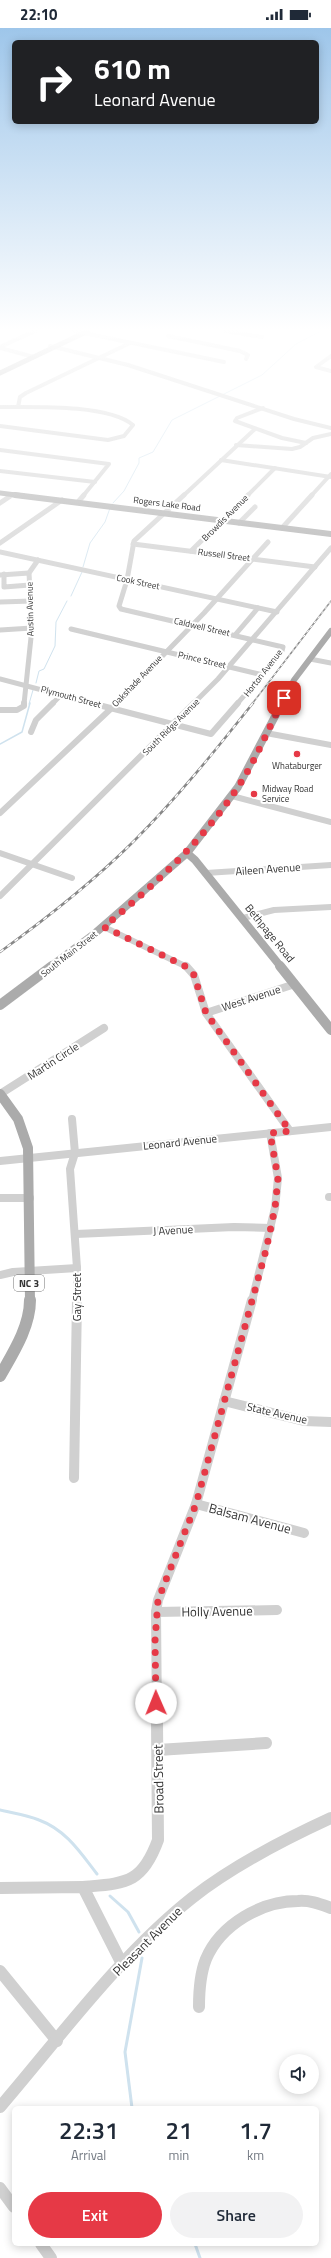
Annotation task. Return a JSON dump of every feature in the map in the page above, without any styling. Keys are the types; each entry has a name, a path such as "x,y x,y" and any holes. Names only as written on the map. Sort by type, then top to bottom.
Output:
{"main road":[{"name":"Rogers Lake Road","path":"0,493 331,534"},
{"name":"South Main Street","path":"0,1005 57,964 104,927 187,853 232,796 247,773 294,680 331,631"},
{"name":"Bethpage Road","path":"187,853 206,873 243,918 331,1030"},
{"name":"NC 3","path":"0,1094 16,1115 24,1131 29,1158 30,1198 30,1307 26,1326 12,1358 0,1376"}],"street":[{"path":"70,435 108,440 125,435"},
{"path":"127,580 133,544 247,435"},
{"path":"274,435 288,440 306,443"},
{"path":"236,445 292,449 300,448 313,438 326,435"},
{"path":"0,450 109,464 109,466 78,502"},
{"path":"221,460 330,476"},
{"name":"Browdis Avenue","path":"192,551 275,468"},
{"path":"0,471 95,482"},
{"path":"282,528 330,476"},
{"path":"0,503 13,494"},
{"path":"0,543 62,500"},
{"path":"239,523 255,507"},
{"name":"Oakshade Avenue","path":"0,813 111,708 166,652 268,542"},
{"name":"Russell Street","path":"133,544 315,567"},
{"name":"South Ridge Avenue","path":"0,896 175,724 254,639 331,548"},
{"name":"Cook Street","path":"0,552 277,612"},
{"name":"Austin Avenue","path":"0,710 22,708 24,706 24,685 32,628 32,601 29,573 32,566 38,560"},
{"path":"29,573 2,574 4,587 30,585"},
{"name":"Caldwell Street","path":"127,580 119,606 122,609 283,647"},
{"path":"0,602 32,601"},
{"path":"235,635 258,608"},
{"path":"0,630 32,628"},
{"name":"Prince Street","path":"71,629 263,675"},
{"name":"Horton Avenue","path":"211,734 263,675 282,651 283,647"},
{"path":"310,659 331,663"},
{"name":"Plymouth Street","path":"0,679 211,734"},
{"path":"31,732 36,720 61,695"},
{"path":"266,733 331,745"},
{"path":"232,796 331,822"},
{"path":"0,802 9,805"},
{"path":"0,853 72,878"},
{"name":"Aileen Avenue","path":"206,873 331,865"},
{"path":"243,918 274,910 331,907"},
{"path":"104,927 189,968 194,975 206,1013 290,1131"},
{"name":"West Avenue","path":"206,1013 295,984"},
{"name":"Martin Circle","path":"0,1094 12,1088 104,1028"},
{"name":"Gay Street","path":"72,1119 75,1153 71,1161 70,1169 76,1234 77,1268 74,1478"},
{"name":"Leonard Avenue","path":"29,1158 331,1127"},
{"name":"Broad Street","path":"0,1888 83,1887 119,1884 134,1879 146,1868 154,1853 159,1830 156,1612 158,1600 196,1504 271,1228 278,1178 270,1133"},
{"path":"0,1161 29,1158"},
{"path":"0,1198 30,1198"},
{"name":"J Avenue","path":"76,1234 234,1227 271,1228"},
{"path":"0,1275 29,1270 77,1268"},
{"name":"State Avenue","path":"224,1401 304,1421 331,1422"},
{"name":"Balsam Avenue","path":"196,1504 304,1533"},
{"name":"Holly Avenue","path":"156,1612 277,1610"},
{"path":"158,1750 266,1743"},
{"name":"Pleasant Avenue","path":"0,2107 122,1964 165,1921 193,1897 280,1841 331,1818"},
{"path":"83,1887 122,1964"},
{"path":"199,2007 199,1979 210,1951 228,1928 262,1908 299,1899 331,1908"},
{"path":"0,1971 57,2041"},
{"path":"0,2188 12,2204"},
{"path":"42,2246 51,2258"}],"waterway":[{"path":"113,503 124,491 139,463 139,458 153,452 163,435"},
{"path":"83,567 90,543 105,522 110,508"},
{"path":"71,596 82,572"},
{"path":"36,683 39,671 44,669 55,646 56,622 67,601"},
{"path":"29,704 33,690"},
{"path":"0,744 22,732 30,703"},
{"path":"0,1810 25,1815 49,1824 72,1842 97,1874"},
{"path":"110,1896 128,1912 139,1932"},
{"path":"132,2106 125,2052 142,1958"},
{"path":"196,2246 200,2258"}],"railway":[{"path":"252,704 331,601"},
{"path":"0,952 69,899 134,841 181,791 253,703"}],"place":[{"name":"Whataburger","path":"297,754"},
{"name":"Midway Road Service","path":"254,794"}],"route":[{"path":"156,1703 155,1641 158,1600 196,1504 266,1250 275,1208 278,1178 270,1133 290,1131 206,1013 192,971 189,968 104,927 180,860 196,842 232,796 247,773 284,698"}]}
